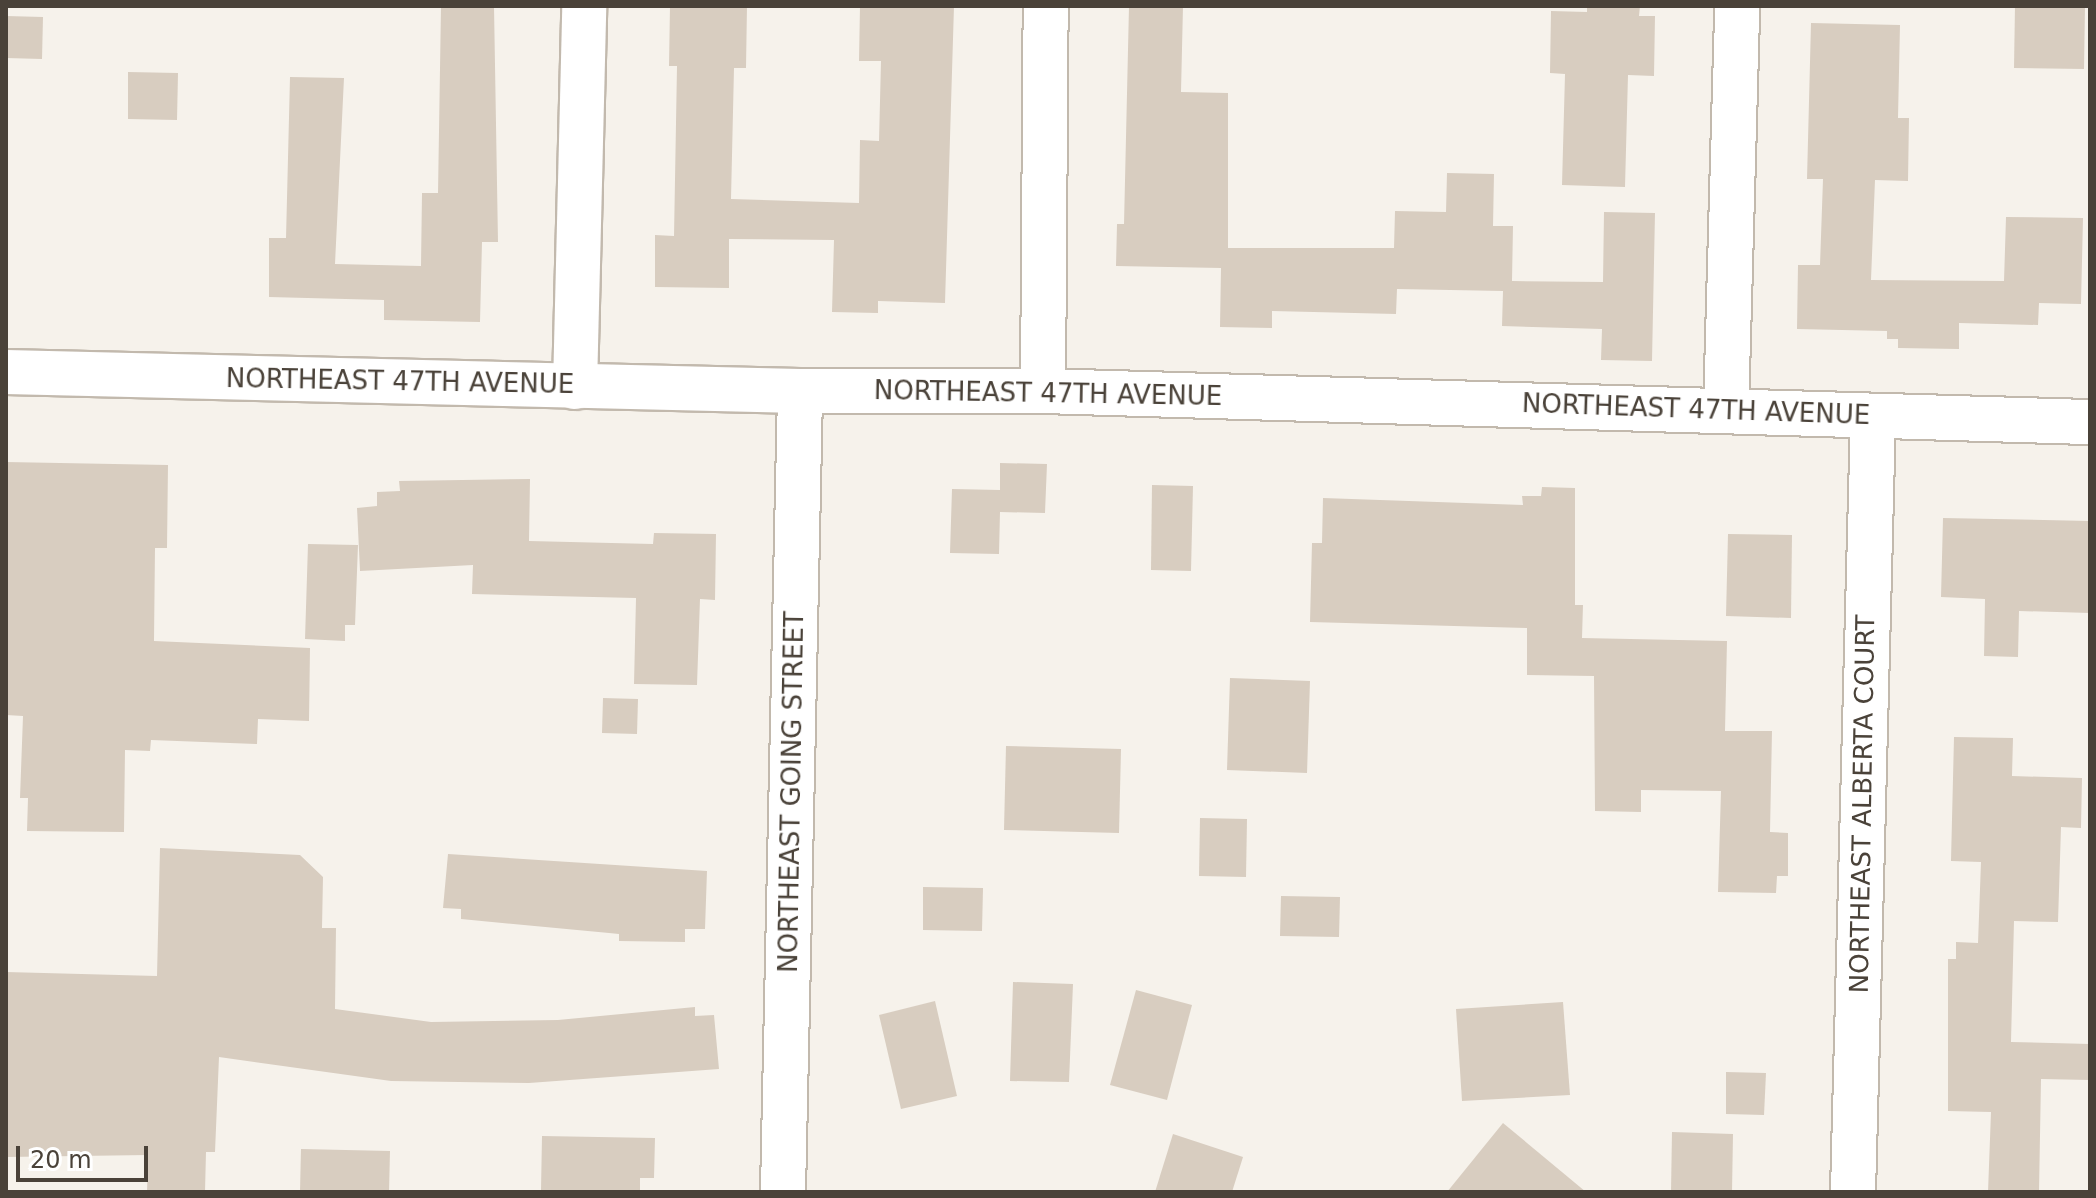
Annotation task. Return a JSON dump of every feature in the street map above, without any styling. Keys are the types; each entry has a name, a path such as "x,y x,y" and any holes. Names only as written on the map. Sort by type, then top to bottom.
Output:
{"street":[{"path":"575,387 584,6"},
{"path":"1043,391 1046,6"},
{"path":"1726,409 1737,6"},
{"name":"NORTHEAST 47TH AVENUE","path":"6,372 575,387 1043,391 2090,422"},
{"name":"NORTHEAST GOING STREET","path":"783,1192 800,391"},
{"name":"NORTHEAST ALBERTA COURT","path":"1853,1192 1873,416"}],"building":[{"path":"441,6 494,6 498,242 482,242 480,322 384,320 384,300 269,297 269,238 286,238 290,77 344,78 335,264 421,266 422,193 438,193"},
{"path":"670,6 747,6 746,68 734,68 731,199 859,203 860,140 879,141 881,61 859,61 860,6 954,6 945,303 878,301 878,313 832,312 834,240 729,239 729,288 655,287 655,235 674,236 677,66 669,66"},
{"path":"1129,6 1183,6 1181,92 1228,93 1228,248 1394,248 1395,211 1446,212 1447,173 1494,174 1493,226 1513,226 1512,281 1603,282 1604,212 1655,213 1652,361 1601,360 1602,329 1502,326 1503,291 1397,289 1396,314 1272,311 1272,328 1220,327 1221,268 1116,266 1117,224 1124,224"},
{"path":"1587,6 1640,6 1639,16 1655,16 1654,76 1628,75 1625,187 1562,185 1565,74 1550,73 1551,11 1587,12"},
{"path":"2015,6 2085,6 2084,69 2014,68"},
{"path":"6,16 43,17 42,59 6,58"},
{"path":"1811,23 1900,25 1898,118 1909,118 1908,181 1875,180 1871,280 2004,281 2006,217 2083,218 2081,304 2039,303 2038,325 1959,323 1959,349 1898,348 1898,339 1887,339 1887,331 1797,329 1798,265 1820,265 1823,179 1807,179"},
{"path":"128,72 178,73 177,120 128,119"},
{"path":"6,462 168,465 167,548 155,548 154,641 310,648 309,721 258,719 257,744 151,740 150,751 125,750 124,832 27,831 28,798 20,798 23,716 6,715"},
{"path":"1000,463 1047,464 1045,513 1000,512 999,554 950,553 952,489 1000,490"},
{"path":"530,479 529,541 653,544 654,533 716,534 715,600 700,599 697,685 634,684 636,598 472,594 473,565 360,571 357,508 377,506 377,492 400,491 399,481"},
{"path":"1152,485 1193,486 1191,571 1151,570"},
{"path":"1542,487 1575,488 1575,605 1583,605 1582,638 1727,641 1725,731 1772,731 1770,832 1788,833 1788,876 1777,876 1776,893 1718,892 1721,791 1641,790 1641,812 1595,811 1594,676 1527,675 1527,628 1310,622 1312,543 1322,543 1323,498 1523,505 1522,496 1541,496"},
{"path":"1943,518 2090,521 2090,613 2019,611 2018,657 1984,656 1985,599 1941,597"},
{"path":"1728,534 1792,535 1791,618 1726,616"},
{"path":"308,544 358,545 355,625 345,625 345,641 305,639"},
{"path":"1230,678 1310,681 1307,773 1227,770"},
{"path":"603,698 638,699 637,734 602,733"},
{"path":"1954,737 2013,738 2012,776 2082,778 2081,828 2061,827 2058,922 2014,921 2011,1042 2090,1044 2090,1080 2041,1079 2039,1192 1988,1192 1991,1112 1948,1111 1948,959 1956,959 1956,942 1978,943 1981,862 1951,861"},
{"path":"1006,746 1121,749 1119,833 1004,830"},
{"path":"1200,818 1247,819 1246,877 1199,876"},
{"path":"160,848 300,855 323,877 322,928 336,928 335,1009 431,1022 558,1020 695,1007 695,1016 714,1015 719,1069 529,1083 391,1081 219,1057 215,1152 206,1152 205,1192 147,1192 148,1155 6,1157 6,972 157,976"},
{"path":"448,854 707,871 705,929 685,929 685,942 619,941 619,934 461,919 461,909 443,908"},
{"path":"923,887 983,888 982,931 923,930"},
{"path":"1281,896 1340,897 1339,937 1280,936"},
{"path":"1013,982 1073,984 1069,1082 1010,1081"},
{"path":"1136,990 1192,1005 1167,1100 1110,1085"},
{"path":"935,1001 957,1096 901,1109 879,1015"},
{"path":"1563,1002 1570,1095 1462,1101 1456,1009"},
{"path":"1726,1072 1766,1073 1764,1115 1726,1114"},
{"path":"1503,1123 1586,1192 1447,1192"},
{"path":"1672,1132 1733,1134 1732,1192 1671,1192"},
{"path":"1173,1134 1243,1157 1232,1192 1155,1192"},
{"path":"542,1136 655,1138 654,1178 640,1178 640,1192 541,1190"},
{"path":"301,1149 390,1151 389,1192 300,1192"}]}
